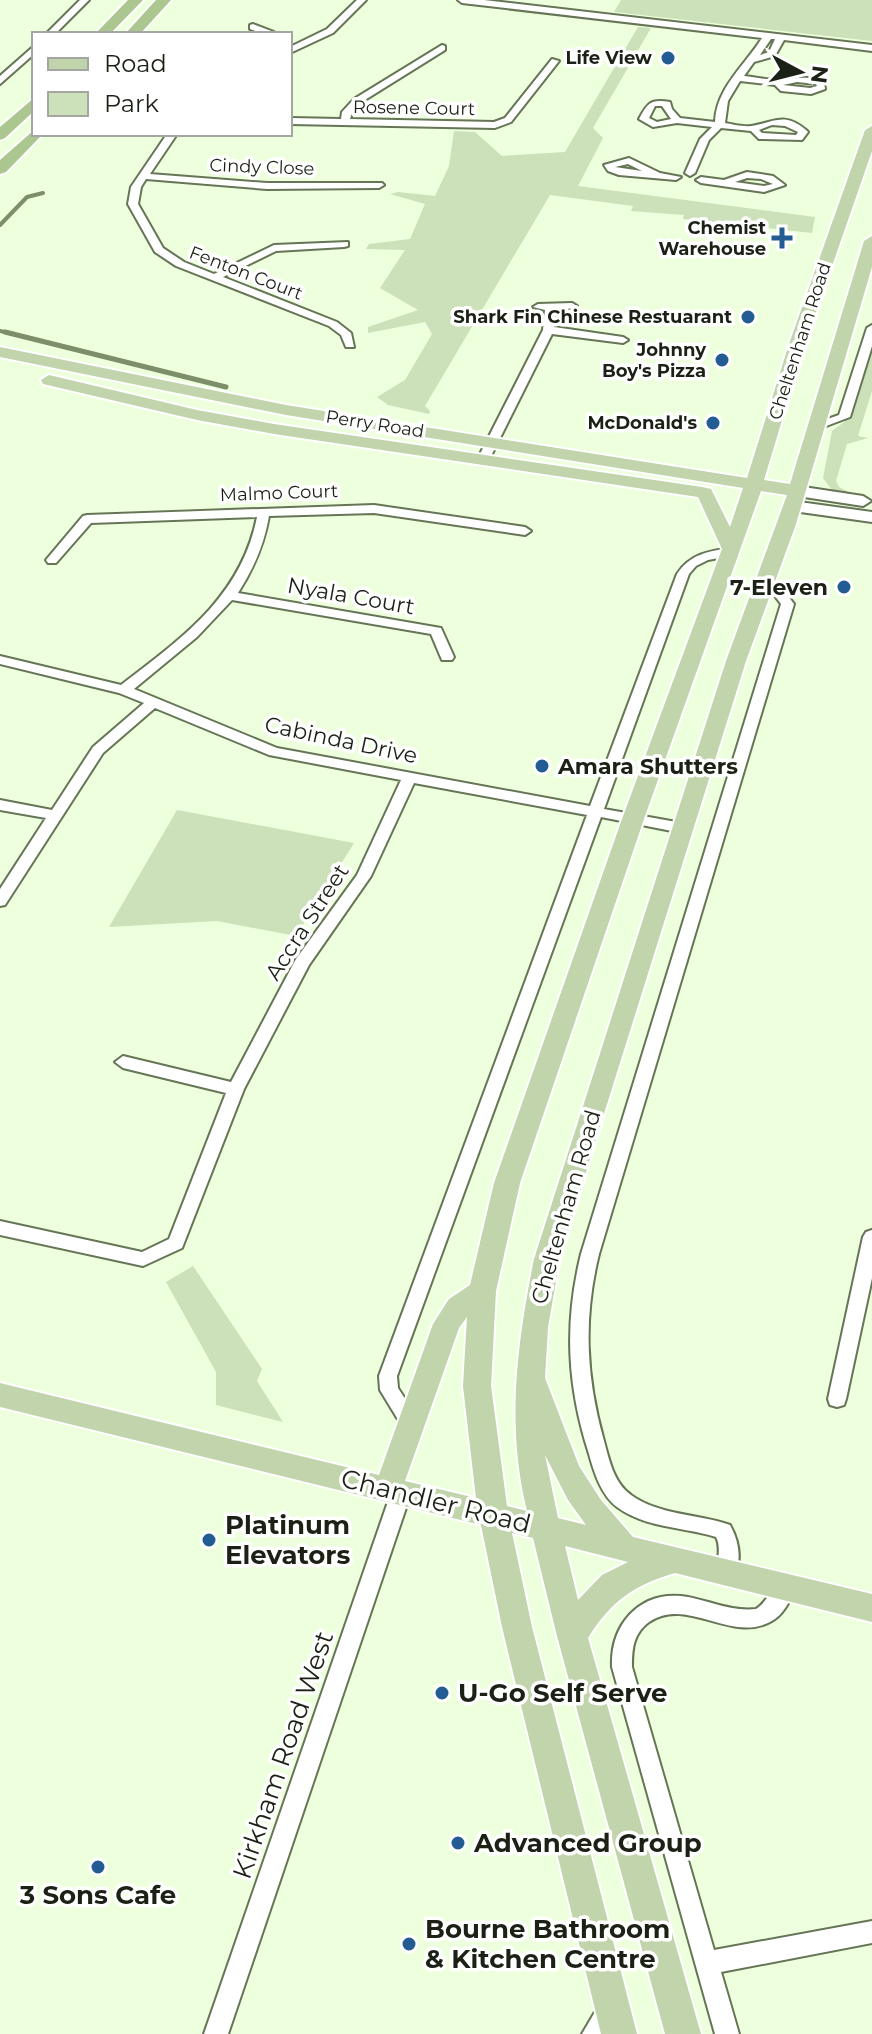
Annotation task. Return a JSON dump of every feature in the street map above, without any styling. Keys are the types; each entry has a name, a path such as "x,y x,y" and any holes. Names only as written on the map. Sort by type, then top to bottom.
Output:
{"highway":[{"path":"104,32 136,0"},
{"path":"134,32 164,0"},
{"path":"0,135 32,105"},
{"path":"0,169 33,136"}],"main road":[{"name":"Cheltenham Road","path":"683,2034 572,1636 534,1481 528,1437 530,1368 547,1259 740,649 768,579 817,426 864,236 872,130"},
{"name":"Cheltenham Road","path":"608,2024 494,1516 477,1386 482,1291 498,1211 507,1183 633,819 732,550 759,462 864,236"},
{"name":"Perry Road","path":"0,352 228,400 645,467 751,492"},
{"name":"Perry Road","path":"0,369 197,415 705,493 751,492"},
{"path":"645,467 713,469 759,462"},
{"path":"751,492 794,498 872,502"},
{"path":"705,493 732,550"},
{"path":"794,498 872,517"},
{"path":"394,1491 412,1425 452,1314 482,1291"},
{"path":"530,1368 569,1479 594,1517 624,1547"},
{"name":"Chandler Road","path":"0,1395 872,1608"},
{"path":"572,1636 600,1595 616,1580 676,1560"}],"street":[{"path":"52,32 85,0"},
{"path":"462,0 872,48"},
{"path":"548,10 555,0"},
{"path":"292,49 337,26 359,1"},
{"path":"253,27 266,32"},
{"path":"720,125 719,110 739,78 760,53 768,36"},
{"path":"752,60 772,54 781,37"},
{"path":"292,43 301,46"},
{"path":"345,123 347,112 357,101 442,48"},
{"path":"0,81 32,51"},
{"name":"Rosene Court","path":"292,121 479,126 502,123 508,120 555,61"},
{"path":"739,78 778,83"},
{"path":"677,120 667,104 661,101 652,103 644,119 650,124 665,125 677,120 754,129"},
{"path":"690,173 705,139 720,125"},
{"name":"Fenton Court","path":"171,136 133,193 133,204 159,250 171,260 213,278 333,324 346,333 350,345"},
{"path":"657,175 676,177 690,173 699,175 701,180"},
{"name":"Cindy Close","path":"143,176 267,186 379,185"},
{"path":"676,177 689,184 701,180 728,182"},
{"path":"213,278 274,248 344,244"},
{"path":"483,460 548,330 545,308 572,306"},
{"name":"Cheltenham Road","path":"817,426 844,417 872,328"},
{"path":"548,330 625,342"},
{"name":"Malmo Court","path":"52,560 87,519 374,509 525,531"},
{"path":"124,690 232,596 259,547 264,511"},
{"path":"412,1425 389,1390 388,1376 685,568 700,558 732,550"},
{"name":"Cheltenham Road","path":"727,1572 729,1542 723,1531 634,1507 615,1492 605,1474 582,1393 576,1355 576,1322 590,1254 788,604 768,579"},
{"name":"Nyala Court","path":"232,596 436,631 447,657"},
{"name":"Cabinda Drive","path":"0,660 124,690 274,752 682,828"},
{"path":"0,901 104,743 152,703"},
{"name":"Accra Street","path":"0,1228 143,1259 176,1243 236,1089 302,963 364,876 409,778"},
{"path":"0,805 54,815"},
{"path":"123,1062 236,1089"},
{"path":"837,1399 872,1237"},
{"name":"Kirkham Road West","path":"216,2034 394,1491"},
{"path":"727,2034 622,1667 623,1644 633,1624 651,1611 680,1605 755,1619 773,1610 786,1587"},
{"path":"707,1963 872,1932"}],"green space":[{"path":"621,0 872,0 872,41 614,12"},
{"path":"638,27 651,28 593,128 603,138 578,186 815,217 812,233 683,219 684,215 631,211 633,206 550,195 425,406 429,414 388,405 377,397 405,380 432,334 425,322 368,333 368,327 418,310 380,288 405,250 366,249 369,244 410,239 425,204 390,194 435,196 449,166 454,131 475,132 502,156 565,152"},
{"path":"872,350 872,391 858,436 868,438 847,444 836,481 839,487 849,492 847,494 832,490 823,478 832,431 852,416"},
{"path":"177,810 354,843 296,936 217,921 109,927"},
{"path":"193,1266 262,1369 257,1381 283,1422 216,1405 216,1372 166,1282"}],"waterway":[{"path":"0,225 27,197 43,193"},
{"path":"0,331 7,333"},
{"path":"7,333 14,334"},
{"path":"7,333 226,387"}],"place":[{"name":"Life View","path":"668,58"},
{"name":"Chemist Warehouse","path":"782,238"},
{"name":"Shark Fin Chinese Restuarant","path":"748,317"},
{"name":"Johnny Boy's Pizza","path":"722,360"},
{"name":"McDonald's","path":"713,423"},
{"name":"7-Eleven","path":"844,587"},
{"name":"Amara Shutters","path":"542,766"},
{"name":"Platinum Elevators","path":"209,1540"},
{"name":"U-Go Self Serve","path":"442,1693"},
{"name":"Advanced Group","path":"458,1843"},
{"name":"3 Sons Cafe","path":"98,1867"},
{"name":"Bourne Bathroom & Kitchen Centre","path":"409,1944"}]}
